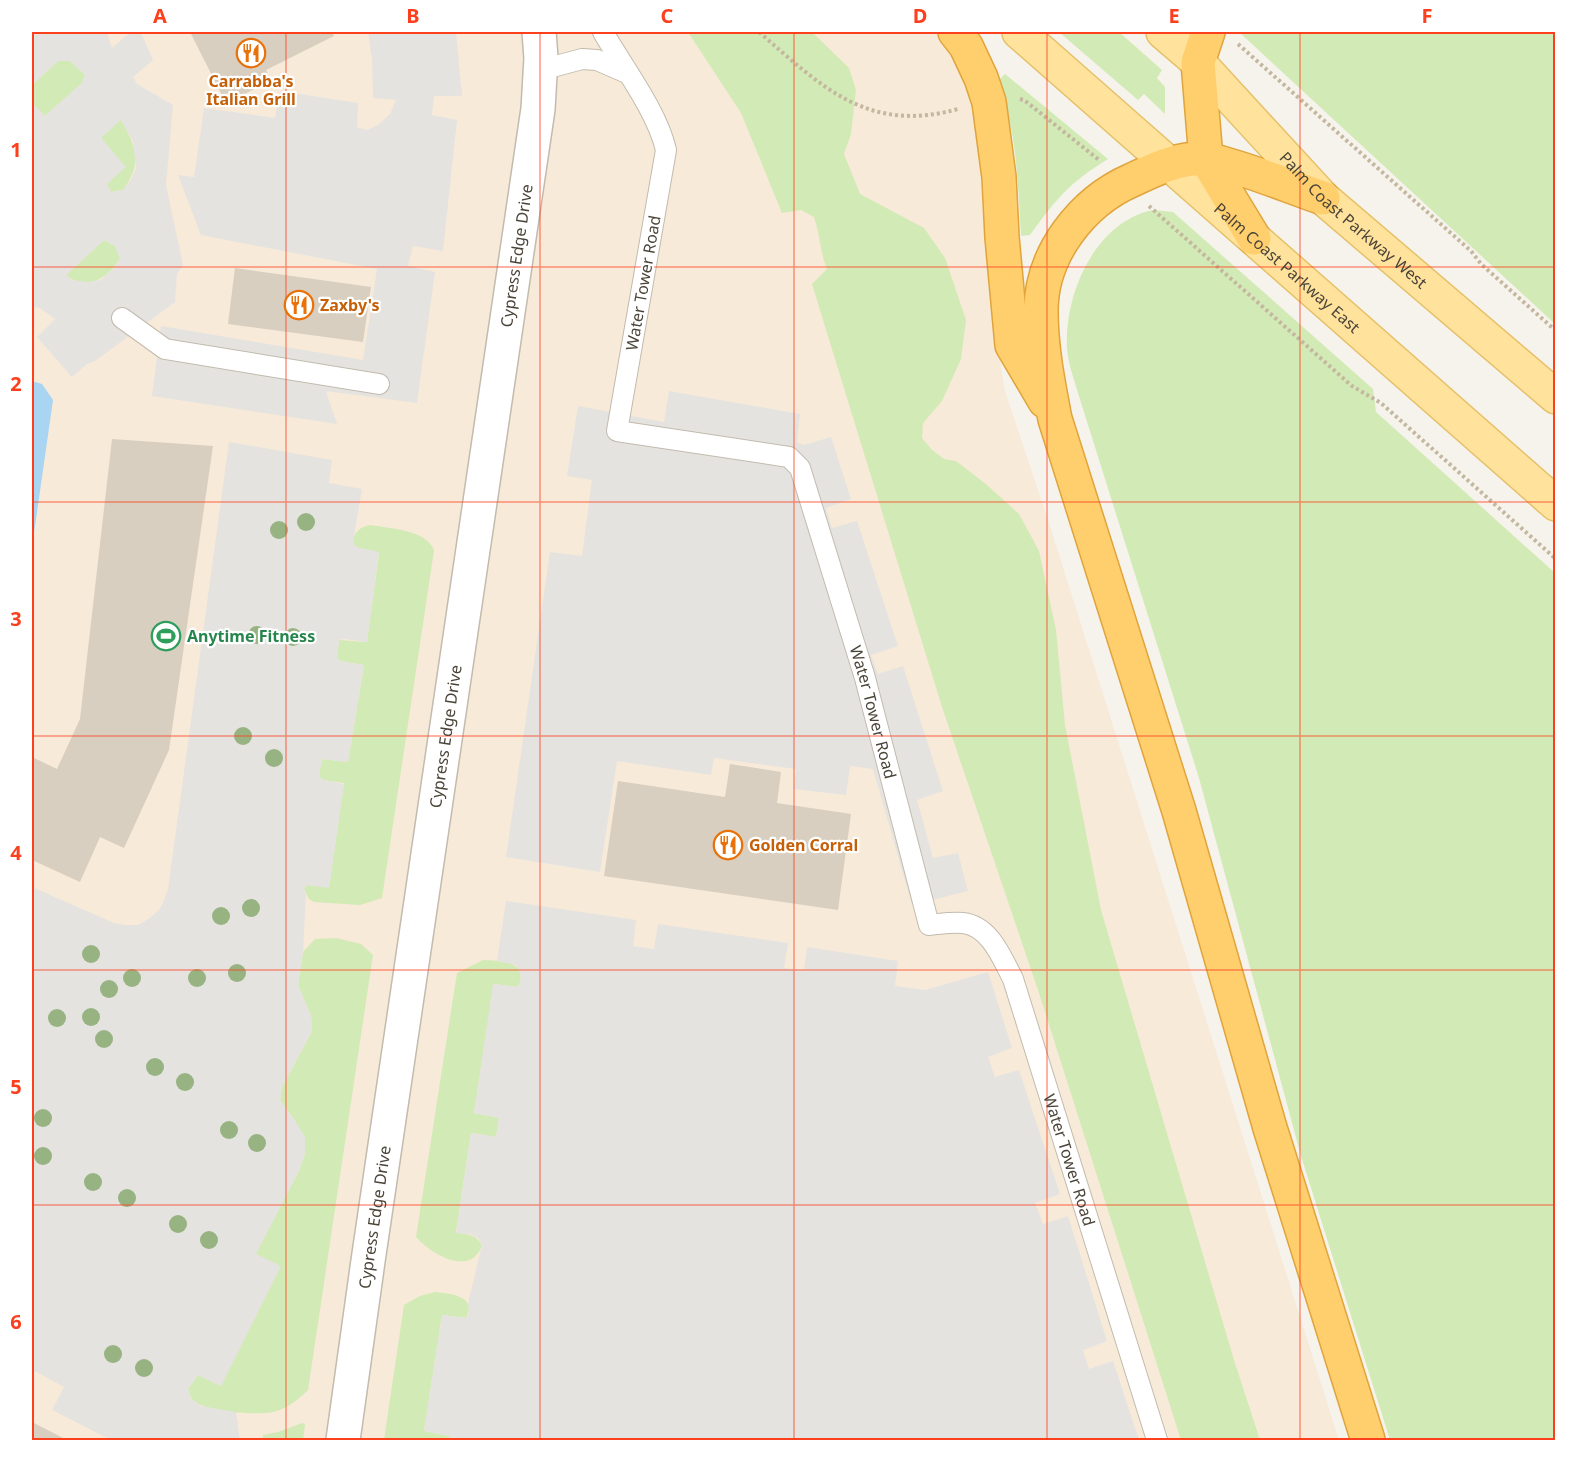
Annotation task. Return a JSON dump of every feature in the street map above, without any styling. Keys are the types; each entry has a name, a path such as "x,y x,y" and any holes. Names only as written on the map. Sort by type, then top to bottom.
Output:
{"highway":[{"path":"955,32 966,46 989,102 999,177 1012,345 1055,419"},
{"path":"1213,44 1206,159 1254,238"},
{"path":"1323,198 1206,159 1169,163 1124,183 1096,201 1068,231 1045,280 1041,309 1045,366 1055,419 1179,812 1270,1128 1368,1440"}],"main road":[{"name":"Palm Coast Parkway East","path":"1019,32 1556,504"},
{"name":"Palm Coast Parkway West","path":"1163,32 1213,44 1323,198 1556,397"}],"street":[{"name":"Cypress Edge Drive","path":"344,1440 536,121 541,70 539,32"}],"lane":[{"name":"Water Tower Road","path":"603,32 662,135 666,150 617,431 789,458 800,468 865,678 929,925 961,923 979,929 986,934 999,953 1013,979 1157,1440"},
{"path":"541,70 582,59 597,60 627,73"},
{"path":"122,318 165,350 379,384"}],"path":[{"path":"759,32 826,87 850,102 877,113 906,117 926,116 961,109"},
{"path":"1213,44 1471,251 1481,264 1556,331"},
{"path":"1016,98 1024,100 1102,163"},
{"path":"1153,210 1352,386 1381,403 1556,559"}],"shaded area":[{"path":"32,32 936,32 966,74 977,129 990,304 1005,391 1048,520 1339,1440 32,1440"},
{"path":"34,32 108,32 112,48 131,32 137,32 142,35 153,60 133,77 137,84 173,105 166,185 183,265 177,274 175,302 72,377 37,337 55,319 40,308 32,307 32,103 45,116 82,83 85,75 70,61 58,61 32,85 32,36","holes":["121,120 133,141 136,168 123,190 111,192 107,184 126,167 101,138","104,240 115,246 120,258 115,267 101,280 88,282 72,280 66,275"]},
{"path":"368,32 456,32 462,96 434,96 432,115 457,120 443,251 413,246 408,266 435,272 417,403 326,391 337,424 152,396 161,326 363,360 377,269 201,235 178,175 194,177 204,108 275,118 280,91 358,103 357,127 367,130 378,125 390,114 396,100 373,98 372,59"},
{"path":"669,391 800,414 797,442 804,445 831,437 851,499 826,508 832,528 857,521 898,646 871,655 878,674 903,666 943,791 917,800 933,858 958,853 968,891 912,905 873,769 850,766 846,795 794,789 796,769 714,758 711,775 617,761 600,872 506,857 550,552 582,556 592,480 567,476 578,406 664,422"},
{"path":"229,442 332,460 329,483 362,489 353,542 356,547 379,552 367,642 339,640 337,658 340,661 364,665 348,762 322,759 319,776 323,780 344,784 329,888 307,885 304,889 306,894 303,952 298,985 311,1016 312,1031 282,1087 280,1100 305,1137 305,1153 299,1171 256,1254 281,1266 221,1386 198,1375 188,1389 191,1399 201,1406 236,1412 240,1440 111,1440 52,1410 64,1387 35,1371 32,1377 32,887 114,923 124,925 138,925 150,918 159,910 164,900 168,889"},
{"path":"506,901 636,920 633,946 654,949 658,924 788,943 784,968 804,970 807,947 898,961 895,986 925,990 988,972 1012,1048 988,1057 995,1077 1019,1070 1060,1194 1035,1203 1043,1224 1068,1216 1107,1341 1083,1350 1089,1369 1113,1361 1139,1440 450,1440 450,1436 424,1431 442,1315 466,1318 469,1313 468,1303 482,1245 478,1238 470,1234 456,1233 471,1133 496,1137 499,1118 474,1113 493,984 518,987 521,980 516,965 497,961"}],"green space":[{"path":"688,32 810,32 815,35 849,68 856,90 851,134 844,154 860,194 924,228 945,258 966,320 961,359 942,401 923,423 922,438 932,450 944,459 956,461 1019,514 1039,551 1056,630 1065,725 1101,910 1234,1360 1260,1440 1181,1440 1039,993 942,707 812,284 827,269 814,217 801,210 782,213 741,113"},
{"path":"1059,32 1119,32 1162,70 1157,78 1165,87 1165,114 1144,94 1138,100"},
{"path":"1239,32 1555,32 1555,324"},
{"path":"58,61 70,61 85,75 82,83 45,116 32,103 32,85"},
{"path":"1005,74 1108,159 1064,192 1030,235 1021,236 1013,138 998,81"},
{"path":"121,119 133,147 135,163 123,190 111,192 106,184 100,138"},
{"path":"1153,210 1173,212 1373,389 1376,412 1555,573 1555,1440 1390,1440 1301,1156 1199,778 1069,359 1067,327 1071,305 1087,263 1115,229 1133,217"},
{"path":"104,240 115,246 120,258 110,271 103,277 89,282 74,280 66,275"},
{"path":"371,525 415,534 430,543 434,550 382,898 360,905 314,902 309,899 304,889 307,885 329,887 344,783 322,780 319,776 322,759 348,762 364,665 340,661 337,658 339,640 367,642 379,553 356,547 352,542 358,530"},
{"path":"336,938 361,944 373,955 308,1390 294,1402 277,1411 247,1413 222,1411 194,1401 188,1389 198,1375 221,1386 280,1266 255,1254 299,1171 305,1153 296,1122 280,1100 282,1087 312,1031 311,1016 298,985 303,952 315,939"},
{"path":"483,960 512,964 517,967 521,978 518,987 494,984 474,1113 499,1118 496,1137 471,1133 456,1232 474,1237 482,1245 477,1255 469,1260 460,1261 441,1256 416,1237 457,973"},
{"path":"435,1292 460,1297 465,1300 469,1311 466,1318 442,1315 424,1431 450,1436 449,1440 384,1440 404,1305 420,1296"},
{"path":"305,1424 303,1440 263,1439 263,1435"}],"water":[{"path":"32,381 42,384 53,400 32,547"}],"building":[{"name":"Carrabba's Italian Grill","path":"190,32 332,32 334,36 266,70 271,81 226,103"},
{"name":"Zaxby's","path":"235,268 371,287 363,342 228,324"},
{"path":"112,439 213,446 169,750 124,848 100,837 80,882 32,860 32,757 57,769 80,719"},
{"name":"Golden Corral","path":"730,764 781,772 777,803 851,814 838,910 604,876 618,781 725,797"},
{"path":"32,1422 67,1440 32,1440"}],"place":[{"name":"Carrabba's Italian Grill","path":"251,53"},
{"name":"Zaxby's","path":"299,305"},
{"name":"Anytime Fitness","path":"166,636"},
{"name":"Golden Corral","path":"728,845"}]}
